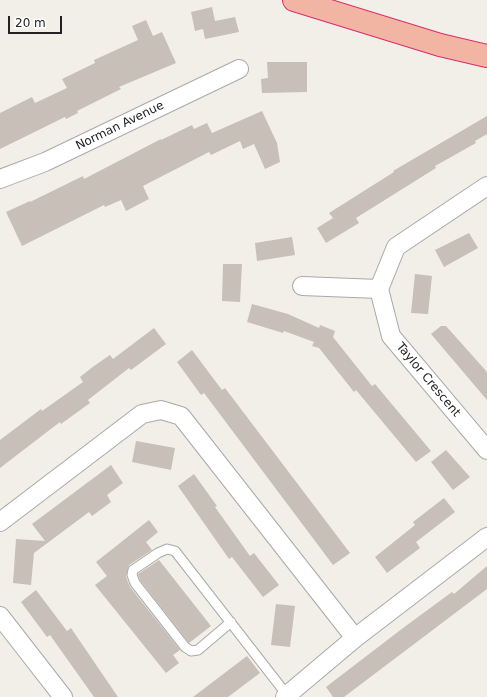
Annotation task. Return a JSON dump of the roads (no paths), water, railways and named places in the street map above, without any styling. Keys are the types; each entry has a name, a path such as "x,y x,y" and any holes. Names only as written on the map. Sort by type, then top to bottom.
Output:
{"highway":[{"path":"294,0 440,45 487,56"}],"street":[{"name":"Norman Avenue","path":"0,179 45,162 239,69"},
{"path":"302,286 379,289 396,247 487,186"},
{"name":"Taylor Crescent","path":"379,289 391,336 487,450"},
{"path":"0,522 142,414 161,410 182,416 355,638"},
{"path":"286,696 355,638 487,537"},
{"path":"0,616 63,697"}],"lane":[{"path":"231,622 198,650 191,651 185,647 135,583 132,575 133,570 158,553 167,550 175,551 231,622 286,696"}]}
